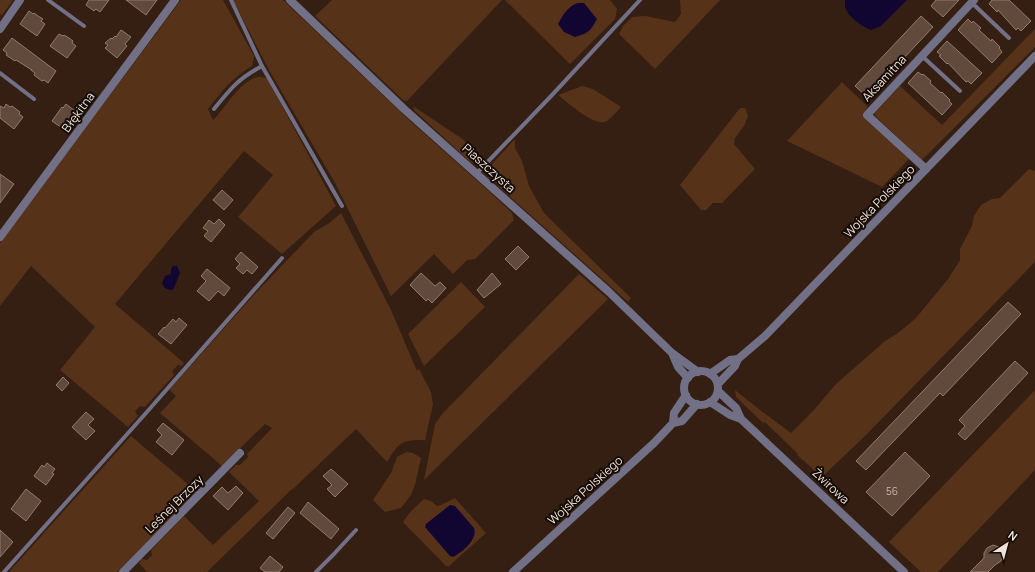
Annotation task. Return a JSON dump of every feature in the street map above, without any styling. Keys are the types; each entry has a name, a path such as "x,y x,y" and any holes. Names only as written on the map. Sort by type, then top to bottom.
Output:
{"street":[{"path":"0,29 20,0"},
{"name":"Błękitna","path":"0,237 175,0"},
{"name":"Piaszczysta","path":"290,0 404,109 609,292 672,353 698,372"},
{"name":"Aksamitna","path":"926,169 867,115 973,1"},
{"name":"Wojska Polskiego","path":"718,387 735,366 738,359 765,336 1035,56"},
{"name":"Piaszczysta","path":"672,353 678,366 688,378"},
{"name":"Wojska Polskiego","path":"710,374 730,360 738,359"},
{"path":"698,372 706,372 710,374 714,377 718,387 716,396 710,402 703,405 691,401 686,395 684,388 688,378 698,372"},
{"name":"Żwirowa","path":"718,387 736,408 741,419 904,572"},
{"name":"Wojska Polskiego","path":"673,423 674,413 686,395"},
{"name":"Żwirowa","path":"710,402 730,415 741,419"},
{"name":"Wojska Polskiego","path":"513,572 654,443 673,423 682,421 697,404"},
{"name":"Leśnej Brzozy","path":"123,572 240,453"}],"lane":[{"path":"48,0 84,26"},
{"path":"231,0 262,66 342,206"},
{"path":"477,173 554,94 640,0"},
{"path":"973,1 1009,38"},
{"path":"922,56 960,91"},
{"path":"214,109 232,86 246,75 262,66"},
{"path":"0,73 34,98"},
{"path":"4,572 282,258"},
{"path":"316,572 356,530"}],"shaded area":[{"path":"0,0 13,0 2,15 0,14"},
{"path":"181,0 223,0 254,56 252,66 233,80 208,109 213,120 245,83 251,79 259,77 267,78 336,206 282,254 238,217 273,175 244,151 115,304 184,363 182,366 178,365 172,371 174,375 145,407 140,406 135,411 138,416 128,427 60,370 95,327 31,266 0,306 0,243"},
{"path":"233,0 283,0 408,119 512,213 514,220 475,259 467,260 453,274 434,254 391,296 334,181 269,70"},
{"path":"332,0 502,0 407,101 403,100 315,16"},
{"path":"505,0 610,0 617,9 615,19 570,64"},
{"path":"680,0 720,0 655,69 619,34 623,26 632,17 646,16 675,22 681,14"},
{"path":"845,0 907,0 881,26 871,30 859,24 852,18 845,7"},
{"path":"578,3 584,3 597,19 588,31 583,35 575,37 564,32 558,24 569,8"},
{"path":"1035,29 1035,47 922,160 875,116 875,113 900,86 942,125"},
{"path":"842,82 868,107 862,115 909,159 882,187 787,141"},
{"path":"582,86 593,89 621,107 609,120 602,122 596,121 581,113 558,95"},
{"path":"413,106 461,138 468,144 478,161 472,163 469,161 414,110"},
{"path":"740,108 745,108 748,116 744,126 735,138 734,144 755,169 722,203 713,203 706,210 701,210 680,185"},
{"path":"515,139 515,148 522,161 529,186 544,213 631,298 628,302 498,186 490,172 492,164"},
{"path":"1029,169 1035,171 1035,262 865,436 822,477 797,455 798,454 765,422 763,423 736,397 735,390 791,433 813,411 836,384 885,341 898,333 916,318 948,279 960,260 960,249 972,226 974,216 981,205 992,199 1000,198"},
{"path":"341,213 391,310 417,371 419,369 431,392 433,404 425,440 406,442 398,446 387,462 356,429 207,572 147,572 139,563 142,559 147,560 152,555 151,550 184,516 213,545 259,501 229,472 236,465 240,465 248,457 247,454 272,428 265,424 222,466 160,413 176,396 169,390 251,298 314,232 328,224"},
{"path":"173,266 177,266 180,273 174,288 170,290 167,289 162,283 165,276 171,274 171,269"},
{"path":"579,274 608,299 424,480 435,424 443,413"},
{"path":"461,282 485,307 424,366 408,334"},
{"path":"1035,390 1035,470 938,572 921,572 889,542"},
{"path":"131,436 197,492 117,572 9,572"},
{"path":"406,452 413,453 421,458 415,485 411,495 401,508 385,512 373,500 391,473 397,457"},
{"path":"455,498 486,533 449,566 446,566 403,522 411,511 424,499 431,501 437,506"},
{"path":"450,505 455,506 474,528 475,532 469,545 453,557 450,556 425,527 426,524"}],"building":[{"path":"89,0 109,0 100,12 96,9 94,11 86,5"},
{"path":"126,0 157,0 146,15"},
{"path":"936,0 959,0 943,17 931,6"},
{"path":"992,0 1009,0 1031,21 1021,31 1018,28 1016,30 998,10 997,12 989,4"},
{"path":"29,11 43,19 41,21 45,24 37,36 20,24"},
{"path":"921,16 933,27 870,94 869,93 866,96 855,86"},
{"path":"968,19 972,23 973,21 981,28 979,30 1000,47 999,48 1002,52 992,63 958,30"},
{"path":"121,30 131,37 125,44 127,46 117,58 105,48 108,45 105,43 111,38 116,37"},
{"path":"59,34 69,38 76,46 67,58 50,46"},
{"path":"12,38 56,71 48,83 44,80 42,81 34,75 35,73 32,70 6,55 7,53 3,50"},
{"path":"947,41 982,73 971,84 968,81 966,82 948,63 947,64 939,56 941,55 937,52"},
{"path":"918,72 922,75 923,74 931,81 930,83 950,100 949,101 952,104 942,115 908,83"},
{"path":"6,104 10,107 12,106 20,112 19,114 23,117 14,129 0,118 0,106 4,108"},
{"path":"66,104 75,111 62,128 52,121"},
{"path":"0,174 14,184 0,203"},
{"path":"222,190 233,200 224,210 213,200"},
{"path":"219,219 225,225 211,242 204,236 208,231 203,228 209,220 214,224"},
{"path":"518,246 529,257 516,270 505,259"},
{"path":"241,252 258,267 252,274 247,270 243,274 236,268 240,264 235,259"},
{"path":"207,269 230,288 224,296 218,291 209,301 197,291 206,281 201,276"},
{"path":"421,273 435,286 440,282 446,288 432,303 428,299 426,301 410,285"},
{"path":"492,273 501,284 484,298 477,290"},
{"path":"1008,302 1021,314 943,396 940,393 866,470 856,461"},
{"path":"179,318 187,325 171,344 158,334 173,319 176,322"},
{"path":"1015,361 1028,373 965,440 958,434 965,426 959,420"},
{"path":"63,377 69,383 62,391 56,385"},
{"path":"86,412 94,419 88,425 95,431 86,440 72,427"},
{"path":"163,423 184,440 172,455 156,442 162,435 157,430"},
{"path":"905,452 930,476 892,516 866,492"},
{"path":"47,463 55,469 52,473 54,474 46,485 34,476 42,465 44,467"},
{"path":"331,469 348,484 335,497 327,489 332,485 323,476"},
{"path":"236,486 243,493 228,510 213,496 222,487 228,493"},
{"path":"26,489 41,501 26,521 11,509"},
{"path":"308,502 339,529 331,539 300,513"},
{"path":"288,507 295,513 273,539 266,533"},
{"path":"0,530 13,542 0,557"},
{"path":"993,545 999,547 1003,552 1001,561 988,572 970,572 984,558 984,553 987,548"},
{"path":"270,556 283,567 279,572 265,572 260,568"}]}
